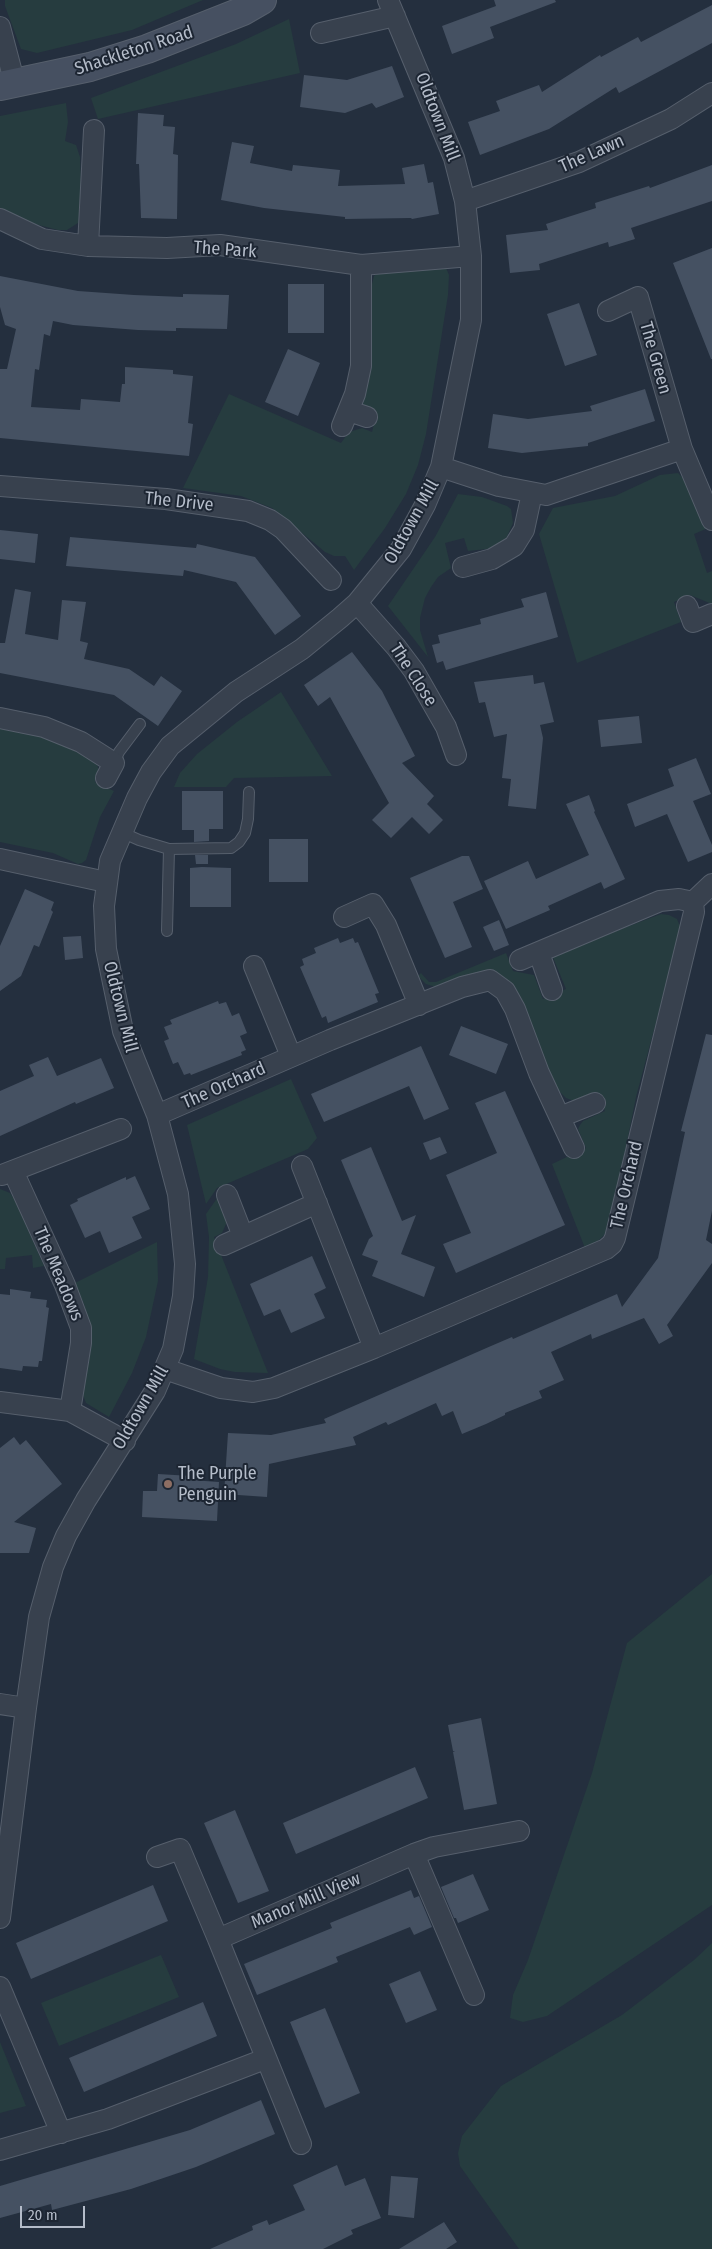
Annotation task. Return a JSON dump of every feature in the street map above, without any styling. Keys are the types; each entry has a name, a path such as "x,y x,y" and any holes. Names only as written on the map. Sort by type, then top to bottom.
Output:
{"street":[{"name":"Shackleton Road","path":"8,85 90,67 147,49 243,11 262,0"},
{"path":"320,30 392,8"},
{"name":"Oldtown Mill","path":"0,1918 39,1617 53,1567 86,1500 146,1408 166,1369 178,1329 185,1264 178,1194 157,1115 128,1048 114,992 105,934 106,882 110,861 151,772 170,746 214,708 259,676 302,649 358,604 400,549 425,505 441,467 471,320 471,256 466,201 454,158 392,8"},
{"path":"0,27 8,85"},
{"name":"The Lawn","path":"466,201 579,162 671,119 712,93"},
{"path":"88,246 94,130"},
{"name":"The Park","path":"0,219 42,239 88,246 166,248 220,245 361,265 471,256"},
{"path":"353,418 361,366 361,265"},
{"name":"The Green","path":"608,311 638,298 682,449 712,520"},
{"path":"441,467 532,494 546,495 682,449"},
{"name":"The Drive","path":"0,486 166,499 248,511 270,520 283,529 331,580"},
{"path":"463,567 492,559 514,546 524,530 532,494"},
{"name":"The Close","path":"358,604 414,670 446,727 456,755"},
{"path":"687,606 693,622 712,614"},
{"path":"0,718 63,733 81,742 110,771"},
{"path":"0,859 106,882"},
{"path":"520,960 660,901 679,899 693,902 712,884"},
{"name":"The Orchard","path":"166,1369 221,1388 263,1391 374,1348 587,1258 612,1244 694,912 693,902"},
{"path":"344,917 373,904 386,925 419,1005"},
{"path":"539,952 552,990"},
{"path":"254,966 291,1056"},
{"name":"The Orchard","path":"157,1115 291,1056 462,987 484,981 496,983 505,991 515,1009 539,1073 574,1148"},
{"path":"560,1117 595,1102"},
{"name":"The Meadows","path":"70,1411 81,1343 81,1328 65,1285 6,1173 121,1129"},
{"path":"302,1166 374,1348"},
{"path":"227,1195 243,1236"},
{"path":"224,1245 317,1203"},
{"path":"0,1402 70,1411 125,1441"},
{"path":"0,1704 26,1708"},
{"name":"Manor Mill View","path":"218,1938 414,1854 434,1847 519,1831"},
{"path":"157,1857 180,1849 301,2144"},
{"path":"414,1854 474,1995"},
{"path":"0,1987 61,2133"},
{"path":"0,2150 61,2133 168,2097 265,2059"}],"lane":[{"path":"110,771 119,752 140,724"},
{"path":"122,832 139,840 169,849 231,848 239,842 245,832 248,819 249,792"},
{"path":"167,930 169,849"}],"green space":[{"path":"5,0 203,0 132,30 37,53 21,49 5,6"},
{"path":"289,19 300,73 98,119 91,98 236,44"},
{"path":"66,103 68,122 65,141 76,145 80,157 82,213 78,223 67,230 58,230 31,223 0,208 0,116"},
{"path":"446,268 449,275 448,295 426,434 418,465 406,494 385,528 354,570 345,556 334,556 325,552 272,508 241,496 183,488 229,394 341,443 349,432 362,428 372,432 376,415 366,410 363,404 372,359 371,288 374,276 381,271"},
{"path":"678,473 692,487 708,528 694,534 707,573 712,571 712,604 690,595 674,602 681,622 577,663 539,534 553,508 615,496 660,475"},
{"path":"458,494 482,497 507,506 511,509 513,523 505,541 496,548 468,551 464,538 445,543 451,568 438,577 431,587 425,598 420,618 420,630 428,657 388,606 435,537"},
{"path":"281,692 332,776 234,778 226,787 174,787 180,773 197,754 237,722"},
{"path":"0,727 61,741 96,762 99,770 95,782 114,791 100,817 86,860 82,863 78,864 53,853 0,842"},
{"path":"661,914 677,919 681,929 636,1097 606,1233 599,1240 585,1248 552,1164 586,1148 578,1129 580,1125 583,1121 605,1111 597,1092 574,1101 566,1098 557,1089 541,1059 529,1017 505,978 497,973 439,988 426,984 418,976 421,973 429,982 436,982 506,953 513,971 534,975 543,999 566,989 552,955"},
{"path":"291,1079 317,1138 308,1149 217,1188 206,1204 187,1125"},
{"path":"0,1189 10,1193 15,1200 44,1266 33,1268 32,1255 6,1258 5,1269 0,1269"},
{"path":"220,1194 226,1210 226,1224 222,1233 214,1237 268,1373 235,1372 220,1369 194,1359 208,1277 209,1237 206,1214"},
{"path":"157,1242 158,1281 146,1337 132,1373 109,1417 86,1403 83,1395 85,1371 92,1335 84,1304 73,1284"},
{"path":"712,1574 712,1905 547,2016 523,2022 510,2018 513,1995 528,1960 592,1773 627,1643"},
{"path":"712,1943 712,2249 519,2249 460,2166 458,2153 462,2136 501,2086 622,2015 694,1960"},
{"path":"161,1955 179,1997 59,2046 41,2003"},
{"path":"0,2042 26,2106 0,2113"}],"building":[{"path":"494,0 555,0 556,2 490,27 494,38 452,54 442,26 496,6"},
{"path":"712,5 712,43 619,93 616,87 549,129 480,155 468,122 500,111 496,101 539,85 542,92 600,55 601,57 638,37 641,42"},
{"path":"392,66 404,97 376,108 372,103 345,113 300,107 304,75 347,80"},
{"path":"138,113 164,115 163,126 175,127 173,154 178,155 177,219 141,218 139,164 136,164"},
{"path":"232,142 254,146 250,163 292,171 293,165 340,170 338,186 405,184 402,168 424,164 428,183 433,182 439,214 412,219 345,219 345,217 264,208 221,200"},
{"path":"712,165 712,201 631,228 635,239 609,247 608,242 539,264 540,270 510,273 506,235 548,230 546,224 596,208 595,203 649,186 650,188"},
{"path":"712,248 712,359 711,359 673,263"},
{"path":"0,276 78,291 183,297 183,294 229,295 227,329 176,328 176,331 138,330 73,325 53,321 50,336 44,334 39,370 35,369 31,407 80,410 81,399 120,402 122,384 125,384 125,367 173,370 173,374 193,376 188,423 193,424 189,456 0,438 0,369 7,369 16,329 5,325 0,307"},
{"path":"288,284 324,284 324,333 288,333"},
{"path":"579,303 597,355 565,366 547,314"},
{"path":"288,349 320,363 298,416 265,402"},
{"path":"645,389 655,421 588,443 588,446 522,453 488,448 493,414 528,419 592,411 590,406"},
{"path":"0,530 38,534 35,563 0,559"},
{"path":"70,537 196,548 197,544 255,557 301,616 275,635 236,582 184,570 183,576 66,566"},
{"path":"15,589 31,592 25,634 58,640 62,600 86,602 80,641 88,643 84,659 129,669 154,686 161,676 182,691 158,726 114,695 0,673 0,643 5,643"},
{"path":"546,592 558,637 446,670 443,661 437,663 432,645 440,643 438,635 481,624 480,619 524,607 521,599"},
{"path":"352,652 382,691 415,756 402,763 434,796 427,804 443,820 429,834 412,817 391,838 372,820 389,803 330,697 318,706 304,685"},
{"path":"533,675 534,684 544,682 554,722 540,725 543,738 536,809 508,806 511,779 502,778 507,734 494,737 485,702 479,703 474,682"},
{"path":"639,716 642,743 601,747 598,720"},
{"path":"696,758 711,794 693,801 712,845 712,852 688,862 667,814 635,827 627,804 674,786 668,769"},
{"path":"182,791 223,791 223,829 209,829 209,841 194,842 194,830 182,830"},
{"path":"589,795 594,812 625,879 604,889 601,882 548,906 550,910 506,929 484,881 528,861 536,879 589,855 566,804"},
{"path":"269,839 308,839 308,882 269,882"},
{"path":"195,855 208,855 208,864 196,864"},
{"path":"462,856 469,856 483,889 453,902 472,947 445,958 410,878"},
{"path":"190,868 231,868 231,907 190,907"},
{"path":"25,889 54,902 51,910 53,912 39,947 34,945 21,976 0,991 0,946"},
{"path":"499,920 509,945 494,951 483,927"},
{"path":"81,936 83,958 65,960 63,937"},
{"path":"338,938 340,943 353,938 355,943 358,942 379,993 375,994 378,1002 328,1023 326,1016 322,1018 300,967 304,965 302,959 316,953 314,948"},
{"path":"218,1001 219,1004 226,1002 232,1016 239,1013 247,1033 240,1036 246,1050 241,1052 242,1055 191,1075 190,1073 184,1075 178,1062 173,1064 164,1041 169,1039 164,1027 172,1024 170,1020"},
{"path":"461,1026 508,1044 496,1074 449,1055"},
{"path":"706,1034 712,1035 712,1211 706,1240 712,1244 712,1263 667,1325 673,1336 659,1344 644,1318 592,1339 591,1334 551,1352 564,1380 539,1391 542,1398 505,1413 505,1415 486,1424 462,1434 453,1411 442,1416 436,1403 388,1425 386,1422 353,1437 356,1445 269,1464 267,1497 224,1494 228,1433 271,1435 326,1423 324,1419 512,1337 513,1339 617,1294 622,1307 658,1258 685,1132 681,1131"},
{"path":"421,1046 449,1109 424,1120 409,1086 324,1122 311,1094"},
{"path":"48,1057 57,1076 101,1058 114,1088 76,1104 75,1102 0,1136 0,1091 34,1076 29,1065"},
{"path":"505,1091 565,1225 456,1273 443,1244 471,1233 446,1175 497,1153 475,1103"},
{"path":"440,1137 447,1153 430,1160 423,1143"},
{"path":"371,1147 402,1221 416,1215 401,1254 435,1267 424,1297 372,1276 378,1261 362,1255 369,1239 373,1236 341,1160"},
{"path":"135,1176 150,1209 132,1217 142,1238 109,1253 100,1231 85,1238 70,1205 78,1201 77,1199 126,1177 126,1180"},
{"path":"312,1256 326,1288 314,1294 325,1318 291,1333 280,1309 264,1316 250,1284"},
{"path":"10,1289 31,1292 30,1298 47,1300 46,1307 49,1308 42,1361 39,1361 38,1367 23,1366 22,1371 0,1368 0,1294 10,1295"},
{"path":"14,1437 20,1445 26,1440 62,1484 14,1522 36,1528 29,1553 0,1553 0,1448"},
{"path":"158,1474 191,1476 191,1480 219,1482 217,1521 142,1517 143,1491 157,1491"},
{"path":"481,1718 497,1804 464,1810 453,1752 455,1751 453,1751 448,1725"},
{"path":"415,1767 428,1798 296,1854 283,1823"},
{"path":"235,1810 269,1891 238,1903 204,1823"},
{"path":"473,1874 489,1910 458,1923 441,1887"},
{"path":"153,1885 168,1921 31,1979 16,1943"},
{"path":"411,1890 414,1898 419,1896 432,1927 414,1935 410,1927 336,1957 338,1962 257,1995 244,1964 332,1928 330,1923"},
{"path":"420,1971 437,2010 406,2023 389,1984"},
{"path":"203,2002 217,2036 84,2092 69,2058"},
{"path":"325,2008 360,2093 325,2108 290,2022"},
{"path":"261,2100 275,2134 196,2167 131,2189 52,2210 51,2204 0,2218 0,2186 190,2130"},
{"path":"337,2165 345,2186 365,2178 381,2218 351,2230 353,2234 323,2249 210,2249 253,2230 252,2226 267,2220 269,2225 305,2210 293,2185"},
{"path":"391,2176 418,2178 414,2218 388,2215"},
{"path":"444,2222 457,2242 446,2249 399,2249"}],"place":[{"name":"The Purple Penguin","path":"168,1484"}]}
